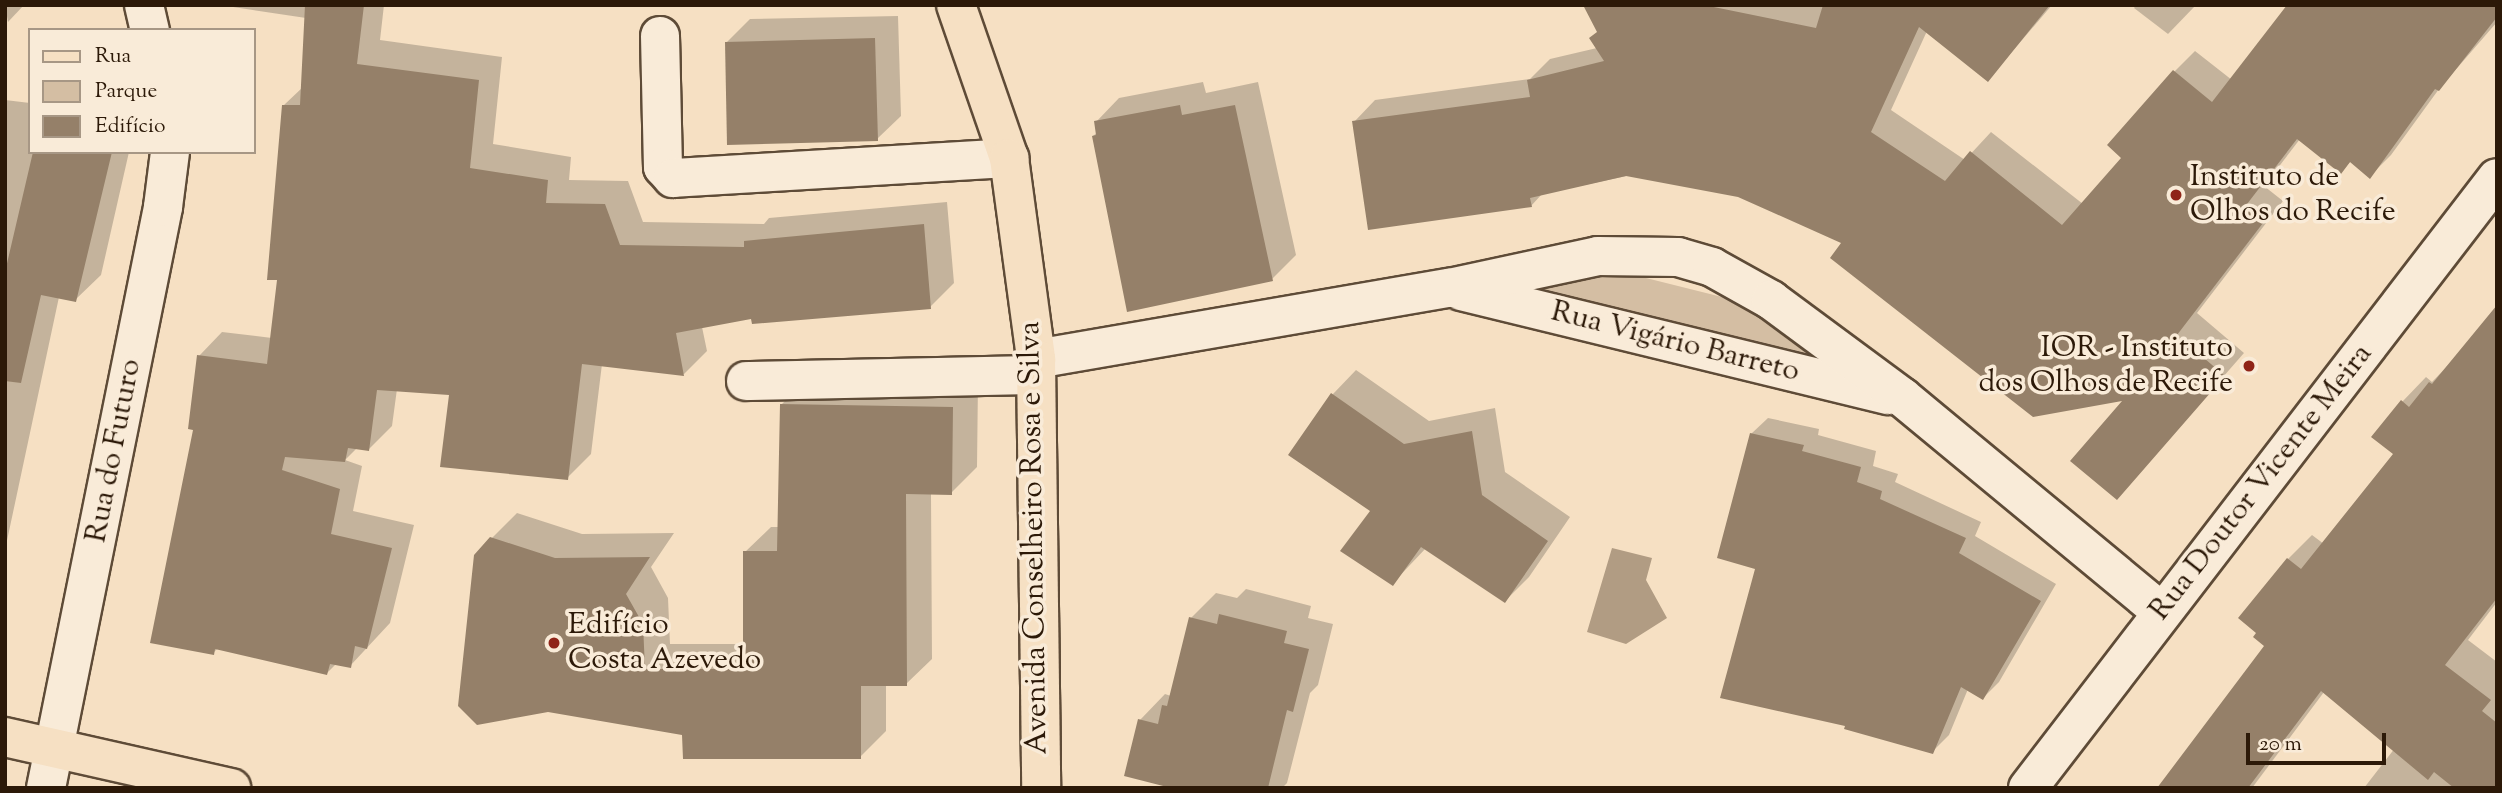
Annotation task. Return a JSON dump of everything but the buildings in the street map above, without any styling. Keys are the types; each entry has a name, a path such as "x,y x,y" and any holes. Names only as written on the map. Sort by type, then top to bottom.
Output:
{"main road":[{"name":"Avenida Conselheiro Rosa e Silva","path":"956,5 1009,158 1036,367 1041,788"},
{"path":"5,737 231,788"}],"street":[{"path":"144,5 150,28"},
{"path":"660,36 663,167 673,178 1009,158"},
{"name":"Rua do Futuro","path":"46,788 163,206 170,154"},
{"name":"Rua Doutor Vicente Meira","path":"2028,788 2497,178"},
{"name":"Rua Vigário Barreto","path":"746,381 1036,367 1448,288 1598,256 1678,257 1712,267 1771,300 1902,397 2162,612"},
{"name":"Rua Vigário Barreto","path":"1448,288 1902,397"}],"green space":[{"path":"1602,267 1754,305 1881,389 1466,297"}],"shaded area":[{"path":"1612,548 1652,558 1646,580 1667,618 1626,644 1587,632"}],"place":[{"name":"Instituto de Olhos do Recife","path":"2176,195"},
{"name":"IOR - Instituto dos Olhos de Recife","path":"2249,366"},
{"name":"Edifício Costa Azevedo","path":"554,643"}]}
